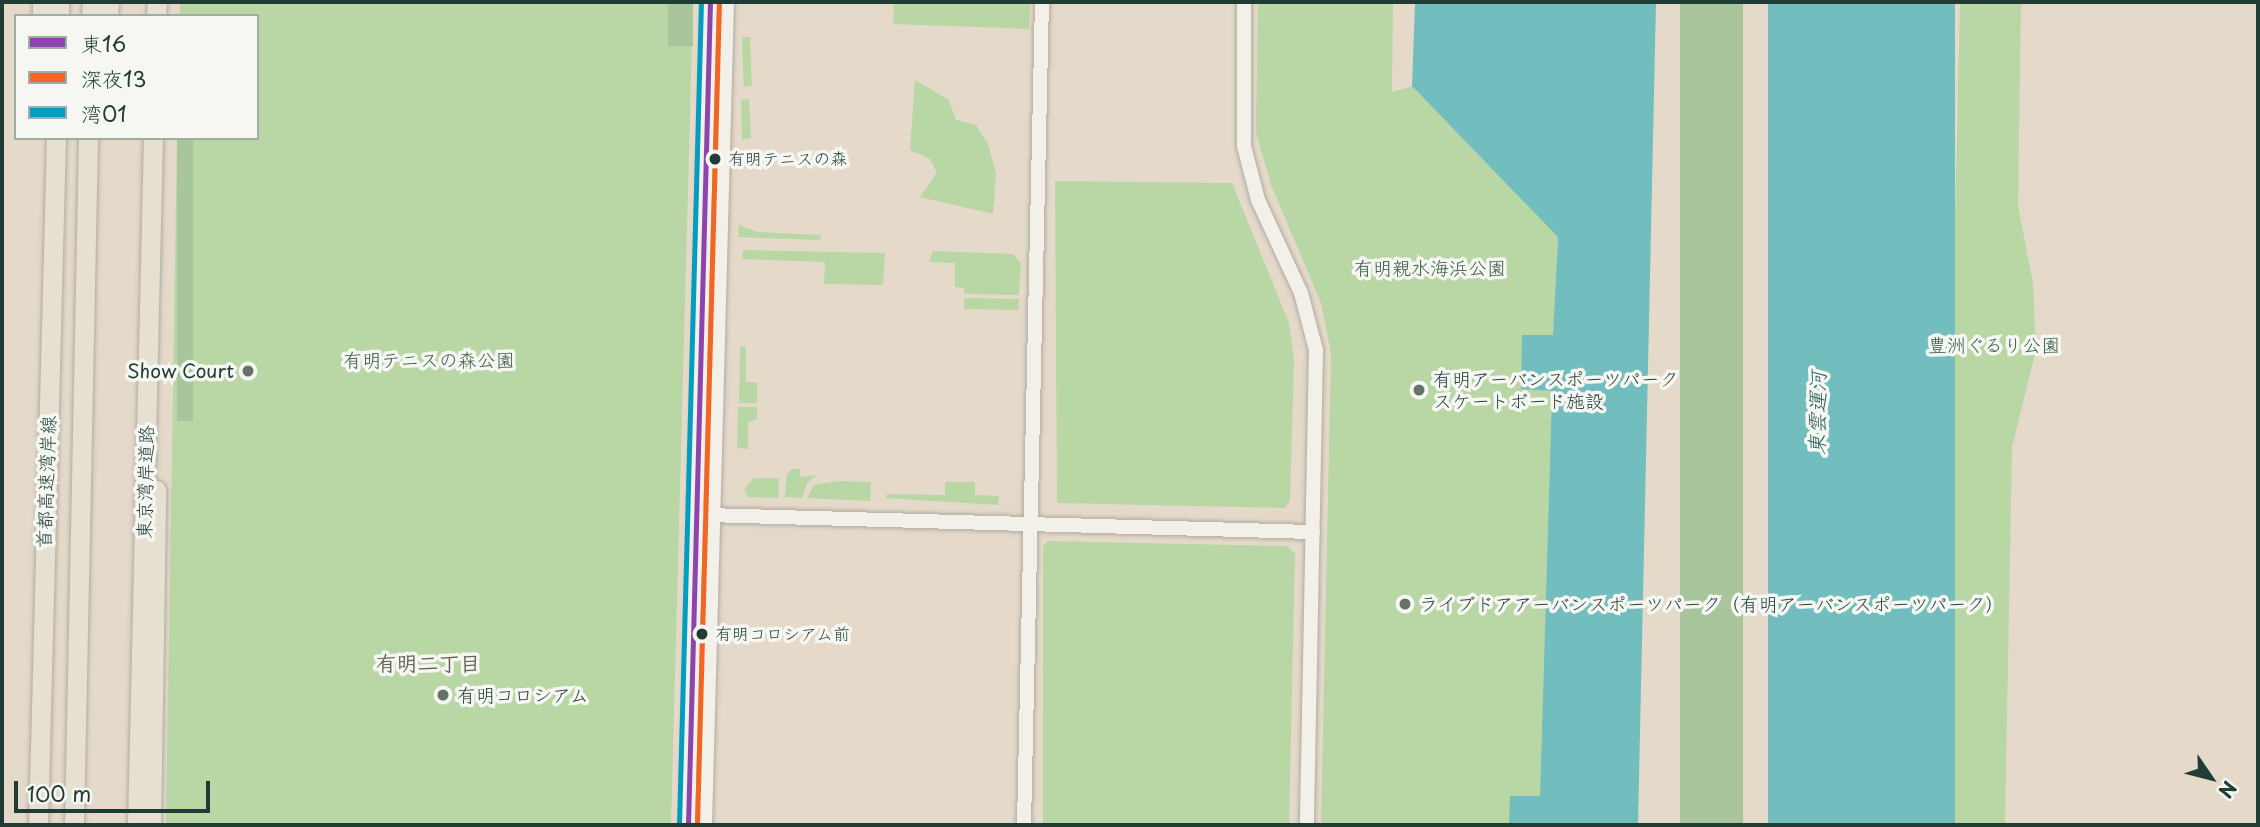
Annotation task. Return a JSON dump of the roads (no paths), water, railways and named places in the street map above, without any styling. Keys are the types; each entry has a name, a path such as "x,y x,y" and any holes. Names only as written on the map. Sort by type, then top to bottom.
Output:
{"highway":[{"path":"44,140 45,272 51,319"},
{"name":"首都高速湾岸線","path":"38,825 56,140"},
{"name":"首都高速湾岸線","path":"74,825 88,140"},
{"name":"東京湾岸道路","path":"137,825 153,140"},
{"path":"147,395 158,520 151,825"},
{"path":"29,825 43,591"}],"street":[{"path":"688,825 710,2"},
{"path":"705,825 727,2"},
{"path":"1024,825 1028,522 1042,2"},
{"path":"1244,2 1244,146 1258,200 1301,293 1316,350 1307,825"},
{"path":"695,515 1028,522 1314,533"}],"water":[{"path":"1415,2 1656,2 1638,825 1509,823 1510,796 1540,796 1552,391 1521,389 1522,335 1553,335 1558,237 1412,86"},
{"name":"東雲運河","path":"1768,2 1955,2 1955,825 1768,825"}],"place":[{"name":"有明テニスの森","path":"715,159"},
{"name":"Show Court","path":"248,371"},
{"name":"有明アーバンスポーツパーク スケートボード施設","path":"1419,390"},
{"name":"ライブドアアーバンスポーツパーク（有明アーバンスポーツパーク）","path":"1405,604"},
{"name":"有明コロシアム前","path":"702,634"},
{"name":"有明コロシアム","path":"443,695"}],"district":[{"name":"有明二丁目","path":"428,662"}],"park label":[{"name":"有明親水海浜公園","path":"1430,268"},
{"name":"豊洲ぐるり公園","path":"1994,345"},
{"name":"有明テニスの森公園","path":"429,360"}]}
